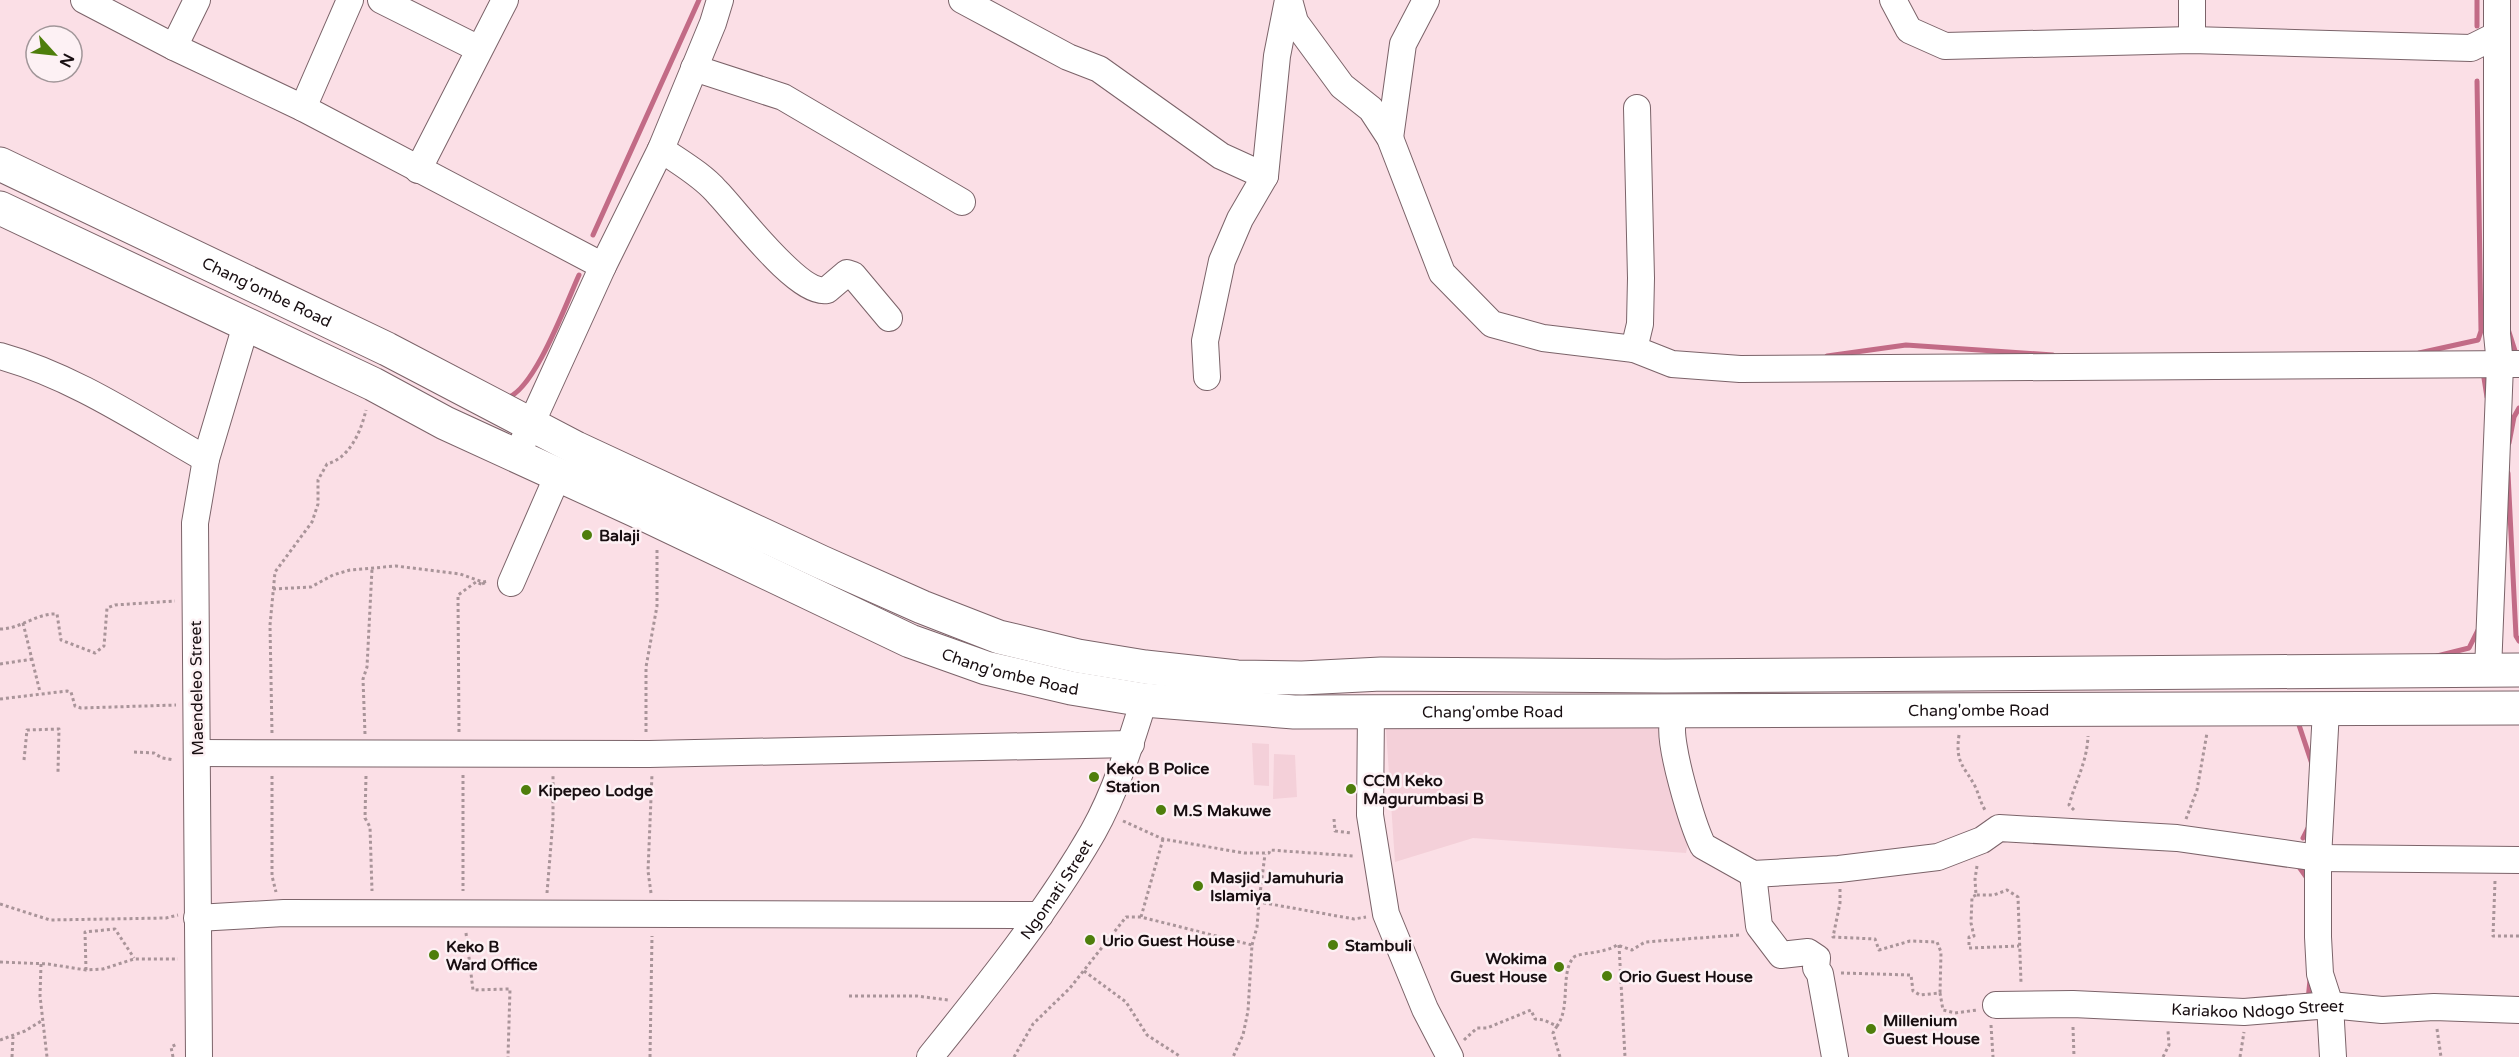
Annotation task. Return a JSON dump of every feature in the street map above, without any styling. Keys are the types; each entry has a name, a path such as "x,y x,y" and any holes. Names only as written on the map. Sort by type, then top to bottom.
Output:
{"main road":[{"name":"Chang'ombe Road","path":"0,164 397,354 530,426 922,607 999,637 1078,656 1145,667 1237,677 1302,678 1381,674 1665,676 2504,670"},
{"name":"Chang'ombe Road","path":"0,208 373,384 445,423 910,641 986,668 1144,700 1294,712 2519,708"}],"street":[{"path":"84,0 174,47 303,108 603,266"},
{"path":"174,47 197,0"},
{"path":"303,108 350,0"},
{"path":"381,0 479,49"},
{"path":"418,170 505,0"},
{"path":"516,456 603,266 661,149 713,23 720,0"},
{"path":"962,0 1068,57 1099,69 1221,156 1265,176"},
{"path":"1207,377 1205,341 1222,261 1240,219 1265,176 1277,56 1288,0"},
{"path":"1288,0 1295,22 1342,86 1371,110 1390,138 1442,273 1492,324 1543,338 1634,349 1672,364 1740,369 2439,363 2510,365"},
{"path":"1390,138 1403,44 1426,0"},
{"path":"1893,0 1909,30 1945,46 2192,40 2471,48 2497,35"},
{"path":"2192,0 2192,40"},
{"path":"2497,0 2497,334 2510,365 2504,670"},
{"path":"694,68 783,97 962,202"},
{"path":"1371,110 1395,105"},
{"path":"1634,349 1640,324 1641,278 1637,108"},
{"path":"661,149 716,190 740,221 790,271 811,287 827,290 847,273 853,275 889,318"},
{"name":"Maendeleo Street","path":"199,1057 195,524 206,459 246,325"},
{"path":"0,356 55,374 206,459"},
{"path":"511,583 558,475"},
{"name":"Ngomati Street","path":"930,1057 1040,915 1105,809 1131,744 1144,700"},
{"path":"2326,710 2318,858 2320,974 2330,1005 2333,1057"},
{"path":"1371,712 1370,815 1386,914 1425,1009 1447,1053"},
{"path":"1673,722 1673,743 1688,803 1703,846 1753,874 1839,869 1938,857 1982,840 1999,828 2177,838 2318,858 2508,859"},
{"path":"197,756 273,753 649,754 1131,744"},
{"path":"1753,874 1759,926 1781,955 1808,952 1817,958 1816,968 1820,974 1835,1057"},
{"path":"197,918 284,913 1040,915"},
{"name":"Kariakoo Ndogo Street","path":"1994,1008 2073,1004 2244,1012 2330,1005 2382,1011 2434,1007 2519,1010"}],"path":[{"path":"284,913 272,876 273,753 270,693 275,572 312,522 318,504 318,480 322,471 327,464 337,461 345,454 358,434 373,384"},
{"path":"650,1057 652,915 648,871 652,813 645,725 646,667 657,606 656,520"},
{"path":"273,589 311,587 341,572 396,566 460,574 483,582 499,580 511,583"},
{"path":"372,569 367,667 363,679 366,753 365,818 370,827 371,881 377,913"},
{"path":"483,582 484,585 476,582 458,595 458,731 463,754 463,914 472,990 510,988 508,1057"},
{"path":"0,629 22,624 39,615 57,614 61,640 95,653 104,645 107,608 115,604 195,602"},
{"path":"22,624 40,692"},
{"path":"0,664 33,659"},
{"path":"0,697 70,691 73,704 81,708 196,704"},
{"path":"2089,726 2084,769 2076,779 2069,805 2098,834"},
{"path":"24,760 27,730 59,729 58,772"},
{"path":"2177,838 2197,790 2206,743"},
{"path":"134,752 154,753 166,759 197,756"},
{"path":"546,903 553,820 552,754"},
{"path":"1105,809 1127,824 1163,839 1244,853 1269,854 1270,850 1347,854 1356,859"},
{"path":"1334,819 1335,831 1354,833"},
{"path":"1141,917 1163,839"},
{"path":"1976,895 1975,879 1982,840"},
{"path":"1233,1057 1243,1035 1248,1011 1248,967 1257,927 1266,853"},
{"path":"2508,859 2493,936 2519,936"},
{"path":"1839,869 1840,903 1833,938 1875,939 1879,950 1910,941 1937,942 1941,952 1940,993 1943,1010 1994,1008 1990,1032 1993,1057"},
{"path":"2019,946 1969,948 1969,937 1974,936 1971,923 1972,897 2007,891 2018,897 2021,1005"},
{"path":"1259,902 1354,919 1386,914"},
{"path":"0,904 50,920 166,918 189,915 197,918"},
{"path":"1016,1056 1033,1024 1084,971 1126,916 1141,917 1252,945"},
{"path":"1619,945 1632,950 1645,942 1746,934 1759,926"},
{"path":"86,970 85,932 115,929 134,958"},
{"path":"1560,1057 1552,1033 1563,1018 1569,967 1574,957 1608,952 1619,945"},
{"path":"1619,945 1625,1057"},
{"path":"0,962 41,964 86,970 103,969 134,958 198,959"},
{"path":"41,964 40,996 47,1057"},
{"path":"1084,971 1126,1002 1147,1035 1181,1057"},
{"path":"1820,974 1911,975 1913,991 1920,995 1940,993"},
{"path":"849,996 916,996 973,1004"},
{"path":"2073,1004 2074,1057"},
{"path":"2434,1007 2441,1057"},
{"path":"1447,1053 1469,1038 1477,1028 1487,1028 1531,1010 1535,1019 1557,1026"},
{"path":"0,1040 12,1037 43,1020"},
{"path":"12,1037 12,1057"}],"shaded area":[{"path":"1385,715 1666,718 1691,830 1686,853 1473,838 1395,862"},
{"path":"1252,743 1269,744 1269,786 1254,785"},
{"path":"1274,754 1295,755 1297,797 1273,799"}],"waterway":[{"path":"593,235 699,0"},
{"path":"2477,0 2477,26"},
{"path":"2419,353 2478,340 2481,331 2477,81"},
{"path":"506,398 517,392 528,380 558,324 579,275"},
{"path":"2508,329 2517,357"},
{"path":"1827,356 1906,345 2053,355"},
{"path":"2484,378 2487,397"},
{"path":"2509,443 2514,417 2519,408"},
{"path":"2508,473 2516,636 2519,641"},
{"path":"2437,656 2469,648 2478,630"},
{"path":"2297,719 2312,764"},
{"path":"2303,838 2309,826"},
{"path":"2297,864 2309,881"},
{"path":"2308,1000 2310,980"}],"place":[{"name":"Balaji","path":"587,535"},
{"name":"Keko B Police Station","path":"1094,777"},
{"name":"CCM Keko Magurumbasi B","path":"1351,789"},
{"name":"Kipepeo Lodge","path":"526,790"},
{"name":"M.S Makuwe","path":"1161,810"},
{"name":"Masjid Jamuhuria Islamiya","path":"1198,886"},
{"name":"Urio Guest House","path":"1090,940"},
{"name":"Stambuli","path":"1333,945"},
{"name":"Keko B Ward Office","path":"434,955"},
{"name":"Wokima Guest House","path":"1559,967"},
{"name":"Orio Guest House","path":"1607,976"},
{"name":"Millenium Guest House","path":"1871,1029"}]}
